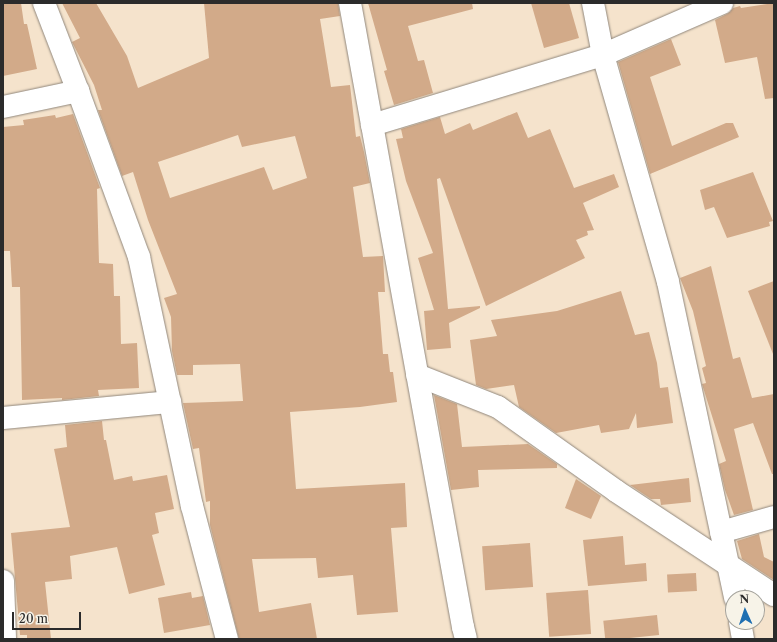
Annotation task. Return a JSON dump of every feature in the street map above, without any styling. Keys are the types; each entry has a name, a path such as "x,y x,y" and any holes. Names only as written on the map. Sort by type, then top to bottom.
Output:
{"street":[{"path":"44,3 139,257 192,506 227,639"},
{"path":"350,3 466,639"},
{"path":"593,3 603,55 668,282 733,590"},
{"path":"372,125 603,55 722,3"},
{"path":"3,107 78,91"},
{"path":"417,374 498,407 616,491 774,595"},
{"path":"3,418 170,402"},
{"path":"721,532 774,518"},
{"path":"3,581 5,632"}],"building":[{"path":"3,3 21,3 24,24 27,24 37,69 3,76"},
{"path":"62,3 96,3 127,56 138,88 209,58 204,3 338,3 340,16 320,19 331,87 350,85 356,137 360,136 364,152 370,183 353,187 363,257 383,256 385,292 378,292 383,354 388,354 390,372 393,372 397,402 360,407 290,412 296,489 405,483 407,527 391,528 398,612 357,615 353,575 318,578 316,558 252,559 259,612 311,603 317,639 239,639 210,525 210,501 206,502 199,448 193,449 183,403 243,401 240,364 193,365 193,375 177,375 172,351 171,317 164,298 177,294 148,220 133,172 122,176 98,110 102,110 94,85 72,42 80,38","holes":["238,135 242,147 295,136 307,178 273,190 264,167 170,198 158,162"]},
{"path":"368,3 472,3 473,9 408,26 418,61 424,60 433,93 394,105 384,71 387,70"},
{"path":"531,3 569,3 579,38 544,48"},
{"path":"774,3 774,98 765,99 757,57 725,63 715,20 727,14 733,8"},
{"path":"671,39 681,65 650,77 672,146 726,123 733,123 739,137 650,174 618,62"},
{"path":"517,112 528,138 550,129 574,188 614,174 619,187 583,203 594,230 587,231 588,235 576,240 585,258 486,306 440,178 437,179 448,309 480,306 480,308 449,323 451,348 427,350 424,311 434,310 418,258 433,253 406,181 396,139 403,138 401,129 440,117 445,134 470,123 473,130"},
{"path":"73,114 100,188 97,189 99,263 113,264 114,296 120,296 121,344 137,343 139,388 98,390 99,396 62,400 62,398 22,400 20,287 12,287 10,251 3,251 3,127 24,125 23,120 55,115 56,118"},
{"path":"753,172 773,221 769,222 770,226 727,238 714,207 705,210 700,190"},
{"path":"711,266 733,359 740,357 752,398 774,394 774,474 772,474 753,423 734,429 753,510 734,515 725,490 719,464 726,461 702,384 706,383 702,368 706,366 693,311 680,278"},
{"path":"774,281 774,354 773,354 748,291"},
{"path":"621,291 635,335 649,332 657,363 660,388 668,387 673,423 637,428 636,413 629,429 601,433 599,425 556,433 519,407 514,385 486,389 476,385 470,340 497,336 491,320 557,311"},
{"path":"434,395 457,404 462,447 528,444 557,464 557,468 478,470 479,487 451,490"},
{"path":"102,421 104,440 106,440 114,480 132,476 133,481 167,475 174,509 155,513 159,533 152,535 165,585 129,594 117,547 70,556 72,579 45,582 51,639 27,639 27,635 20,635 11,533 70,527 54,449 67,447 65,425"},
{"path":"689,478 691,502 661,505 660,499 651,499 630,485"},
{"path":"576,479 601,496 591,519 565,508"},
{"path":"759,534 764,557 774,562 774,580 742,559 737,541"},
{"path":"623,536 625,565 646,563 647,581 588,586 583,540"},
{"path":"530,543 533,587 485,590 482,546"},
{"path":"696,573 697,591 668,592 667,575"},
{"path":"588,590 591,634 549,637 546,593"},
{"path":"191,592 192,598 203,596 210,625 164,633 158,598"},
{"path":"657,615 659,635 605,639 603,621"}]}
